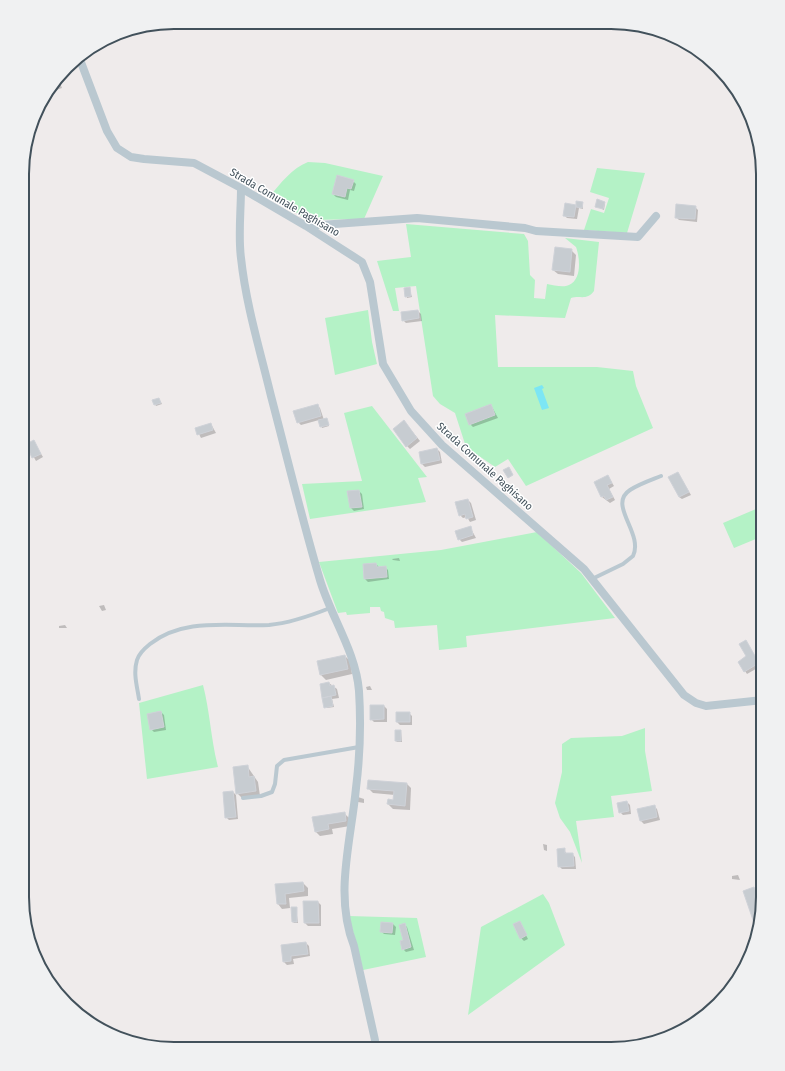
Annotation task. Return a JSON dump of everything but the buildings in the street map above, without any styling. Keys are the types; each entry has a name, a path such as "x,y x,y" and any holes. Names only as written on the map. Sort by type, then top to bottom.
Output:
{"street":[{"name":"Strada Comunale Paghisano","path":"81,63 107,131 117,148 131,157 144,160 194,163 241,188 306,226 362,262 370,282 382,364 411,411 442,445 584,570 668,678 690,699 706,706 756,701"},
{"path":"241,188 241,257 250,312 302,519 324,592 356,673 359,690 359,748 356,788 343,889 344,913 375,1042"},
{"path":"306,226 417,218 525,228 536,231 638,237 656,216"}],"lane":[{"path":"592,579 623,564 633,556 635,540 622,506 623,497 630,490 661,476"},
{"path":"139,699 135,674 137,659 146,647 164,635 200,626 221,624 259,625 289,622 330,608"},
{"path":"243,798 261,796 272,792 275,784 277,766 284,760 359,748"}],"green space":[{"path":"308,162 325,163 383,176 364,219 308,220 270,196 292,172"},
{"path":"597,168 645,173 627,233 584,230 591,209 604,213 609,198 590,192"},
{"path":"406,224 524,234 528,241 530,275 535,280 534,298 545,299 547,284 567,286 576,278 579,262 576,247 565,238 599,242 594,291 586,297 571,298 565,318 495,315 498,367 597,367 633,371 636,386 653,428 526,486 508,459 495,467 466,447 455,413 440,404 433,396 416,286 395,288 399,311 393,311 377,261 411,257"},
{"path":"368,310 372,342 377,364 335,375 325,318"},
{"path":"372,406 427,477 418,478 426,502 310,519 302,484 362,481 344,413"},
{"path":"756,509 756,539 734,548 723,523"},
{"path":"537,532 581,573 615,618 466,636 467,647 439,650 437,625 395,628 394,621 385,618 384,612 381,611 380,607 370,607 370,613 347,615 346,612 338,613 319,562 441,550"},
{"path":"203,685 218,767 147,779 139,703"},
{"path":"645,728 645,751 652,791 611,796 614,817 576,821 582,863 570,832 560,818 555,803 562,772 562,744 571,738 622,736"},
{"path":"543,894 549,903 565,945 468,1015 481,927"},
{"path":"349,916 417,918 426,957 363,970"}],"water":[{"path":"542,385 549,408 542,410 534,388"}]}
